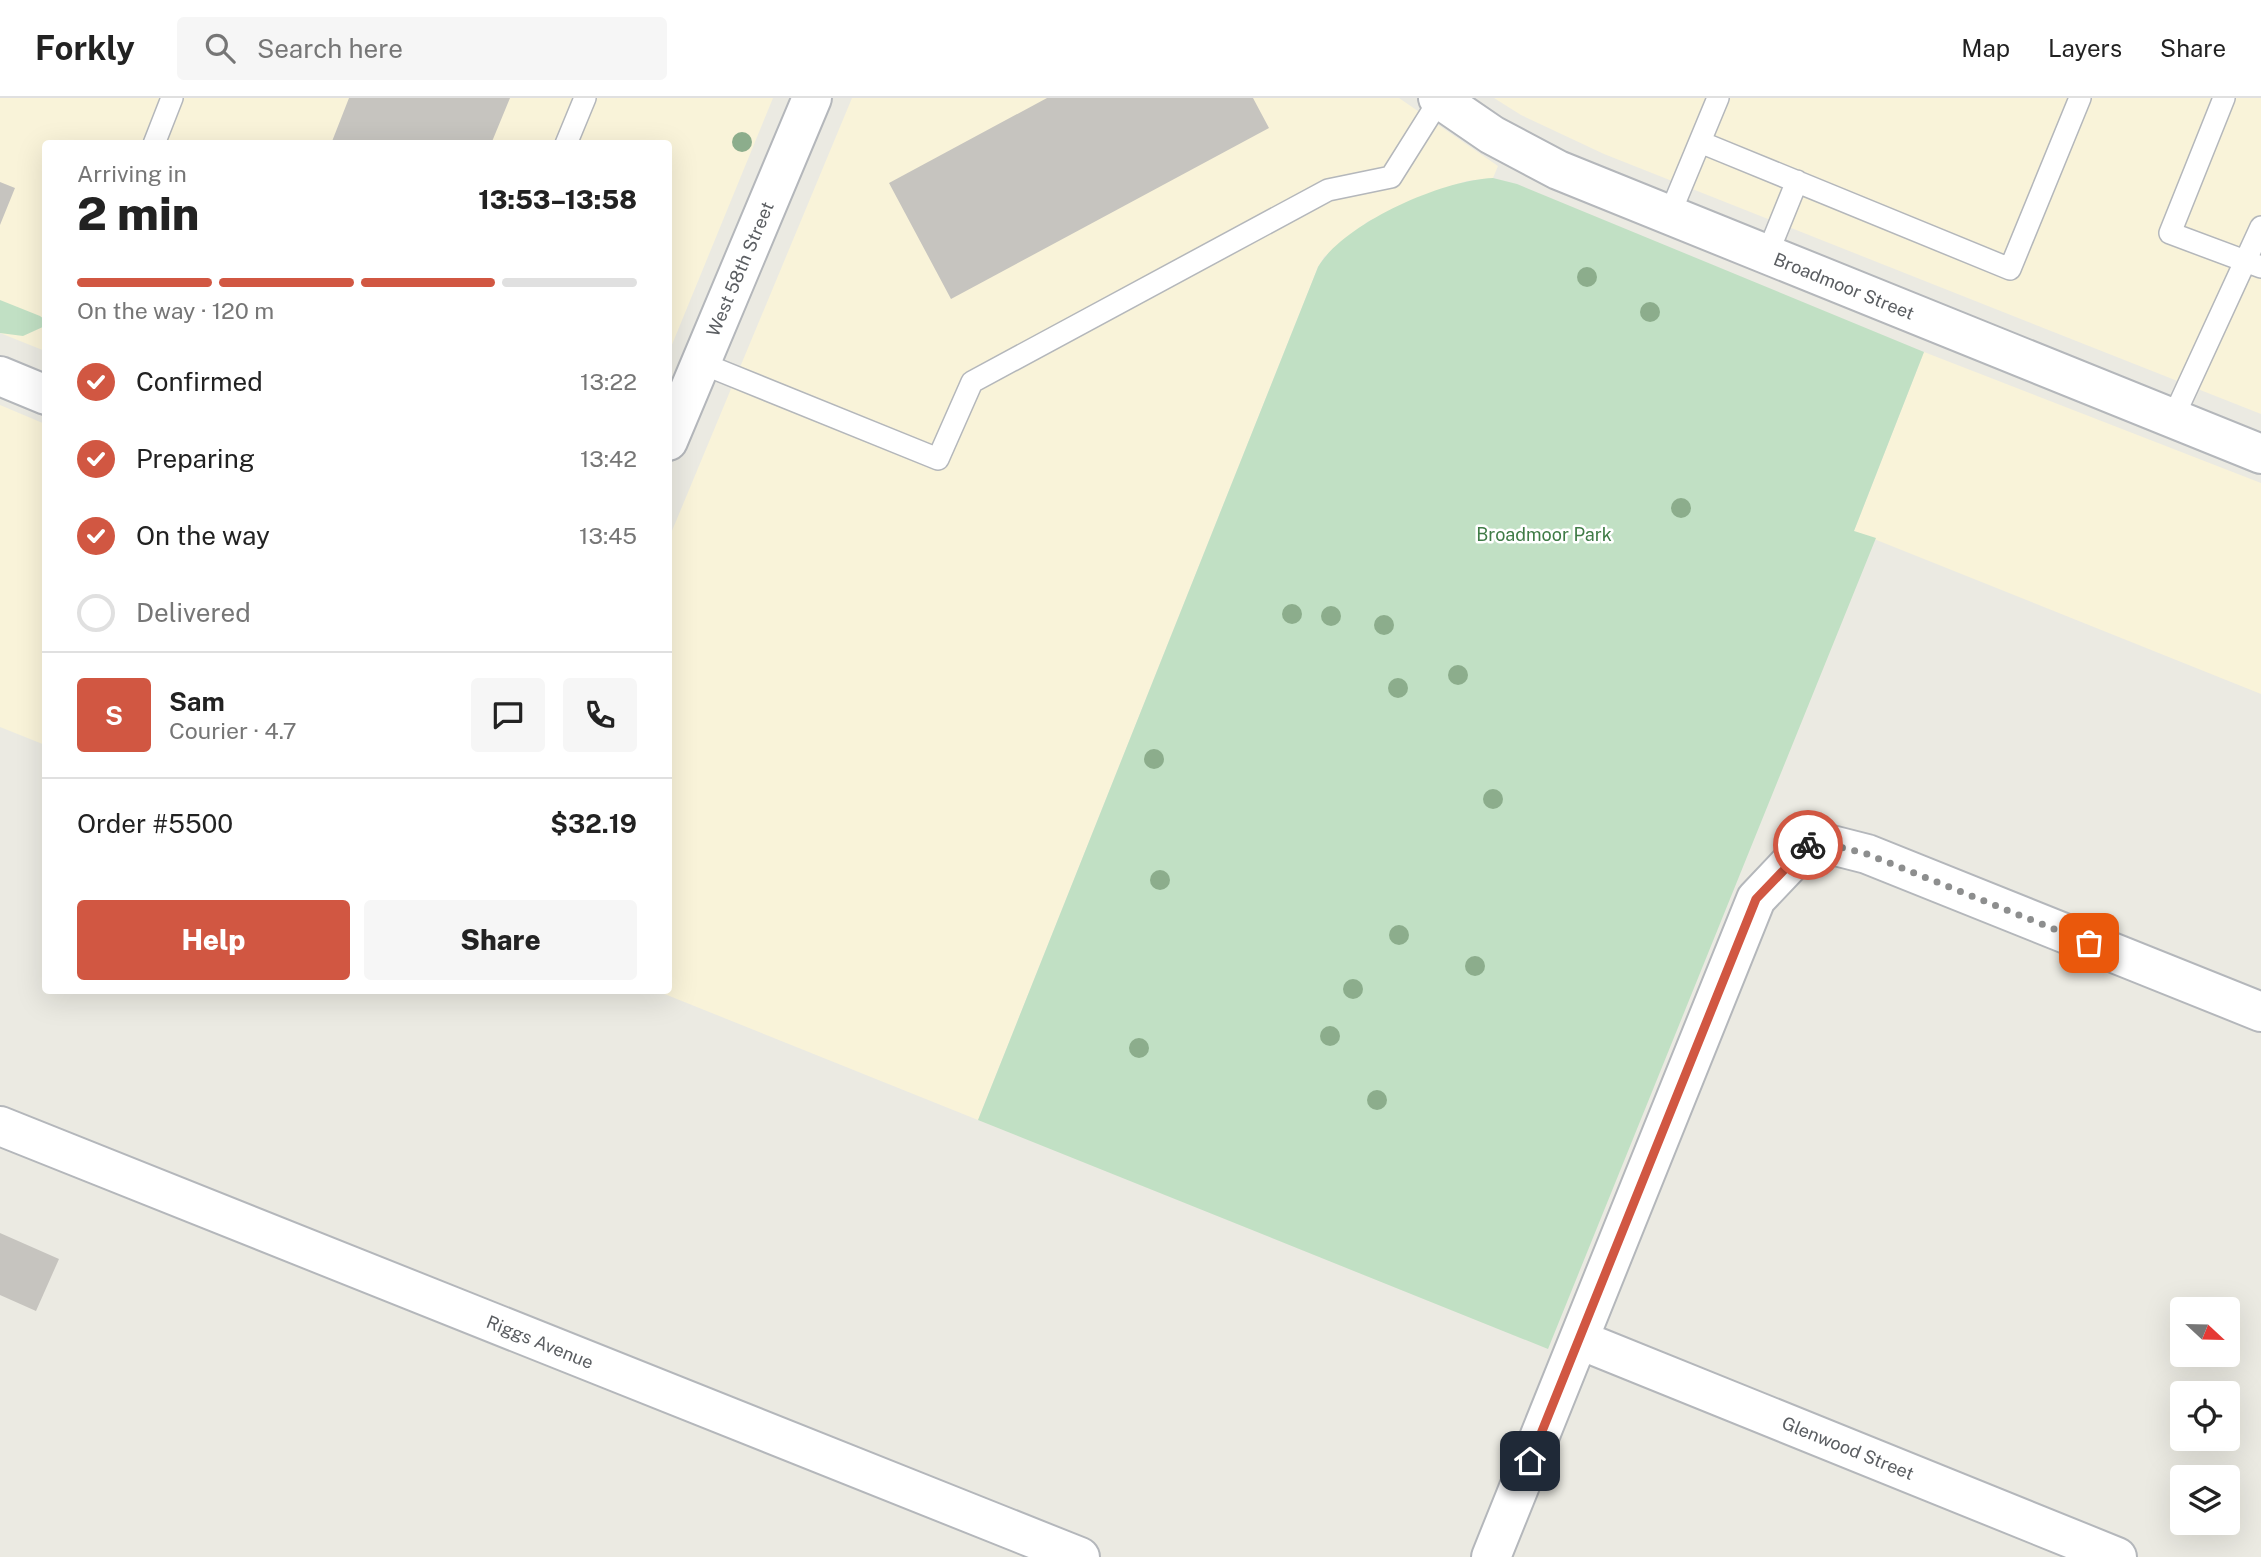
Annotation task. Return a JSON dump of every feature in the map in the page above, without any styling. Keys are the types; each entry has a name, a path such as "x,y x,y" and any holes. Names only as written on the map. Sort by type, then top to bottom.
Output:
{"street":[{"name":"West 58th Street","path":"672,431 812,98"},
{"name":"Broadmoor Street","path":"1439,99 1492,135 1541,162 2261,454"},
{"path":"0,376 42,392"},
{"path":"1491,1557 1756,899 1812,840 1867,854 2261,1012"},
{"name":"Riggs Avenue","path":"0,1126 1080,1557"},
{"name":"Glenwood Street","path":"1580,1340 2117,1557"}],"lane":[{"path":"155,140 172,98"},
{"path":"568,140 585,98"},
{"path":"1669,216 1718,98"},
{"path":"1700,142 2010,268 2080,98"},
{"path":"2224,98 2170,233 2254,264"},
{"path":"701,363 939,459 972,382 1328,190 1391,177 1439,99"},
{"path":"1767,255 1797,181"},
{"path":"2173,418 2254,264 2261,227"}],"shaded area":[{"path":"0,98 773,98 672,345 672,140 42,140 42,350 0,333"},
{"path":"852,98 1399,98 1498,166 1493,178 1467,181 1439,190 1367,222 1324,257 1318,267 978,1120 664,994 672,994 672,531"},
{"path":"1494,98 2261,98 2261,414 1604,154 1521,115"},
{"path":"1924,352 2261,483 2261,694 1854,531"},
{"path":"0,405 42,423 42,744 0,727"}],"green space":[{"name":"Broadmoor Park","path":"1493,178 1517,184 1924,352 1854,531 1876,538 1548,1349 978,1120 1318,267 1349,235 1396,207 1448,187"},
{"path":"0,300 42,318 42,327 23,336 0,333"}],"building":[{"path":"349,98 510,98 493,140 333,140"},
{"path":"1047,98 1253,98 1269,128 951,299 889,183"},
{"path":"0,182 15,188 0,225"},
{"path":"0,1233 59,1259 36,1311 0,1295"}],"way so far":[{"path":"1808,845 1812,840 1867,854 2089,943"}],"route":[{"path":"1530,1461 1756,899 1808,845"}]}
